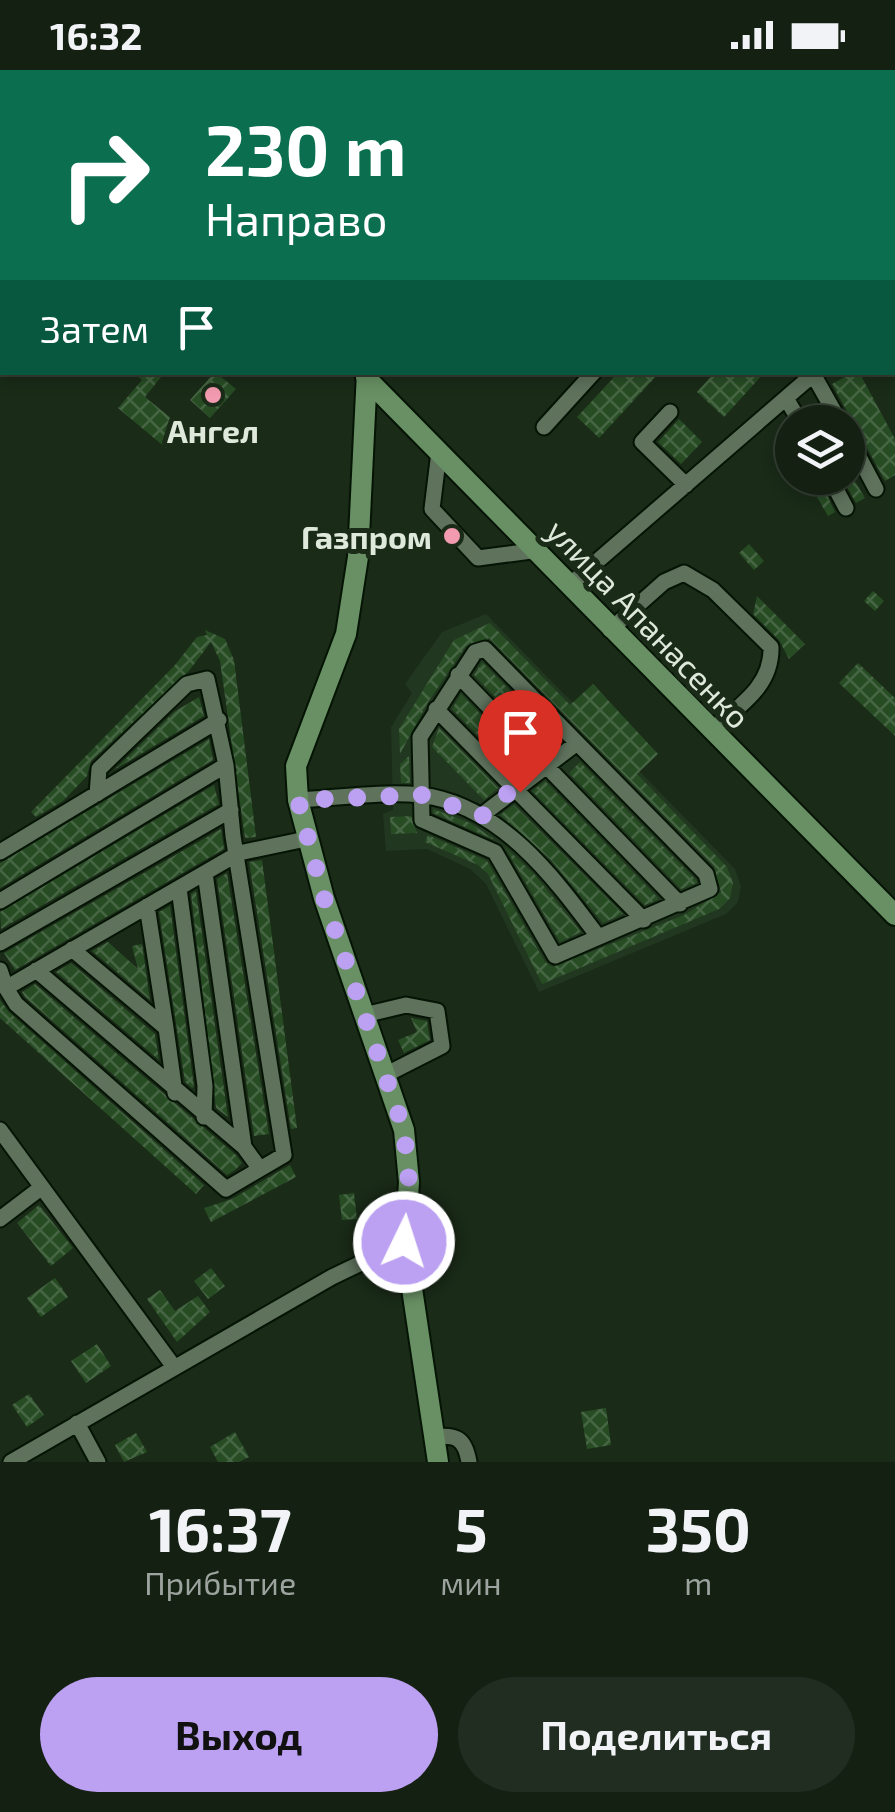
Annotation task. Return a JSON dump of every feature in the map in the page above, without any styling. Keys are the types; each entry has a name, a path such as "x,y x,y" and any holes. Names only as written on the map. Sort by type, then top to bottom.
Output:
{"main road":[{"path":"364,375 358,557 346,634 296,766 298,800 306,839 404,1130 409,1182 404,1242 438,1462"},
{"name":"улица Апанасенко","path":"365,375 572,584 610,630 895,915"}],"street":[{"path":"544,426 591,375"},
{"path":"572,584 812,375"},
{"path":"815,375 831,405"},
{"path":"786,398 790,405"},
{"path":"670,412 642,442 686,485"},
{"path":"439,452 432,509 478,558 539,550"},
{"path":"865,468 876,489"},
{"path":"839,495 846,508"},
{"path":"610,630 664,582 684,573 713,590 760,636 771,647 772,669 764,684 711,731"},
{"path":"484,650 711,880 710,888 555,956 504,862 494,852 422,820 420,736 436,709 474,652 484,650"},
{"path":"458,675 680,904"},
{"path":"0,970 16,1004 226,1189 284,1155 219,720 207,679 187,684 99,769 97,794"},
{"path":"436,709 644,920"},
{"path":"0,852 219,720"},
{"path":"482,816 516,786 577,743"},
{"path":"0,901 226,764"},
{"path":"298,800 422,795 482,816 530,855 597,935"},
{"path":"0,944 231,810"},
{"path":"6,988 240,854 306,839"},
{"path":"205,873 244,1147"},
{"path":"179,888 205,1086 204,1117"},
{"path":"147,906 176,1093"},
{"path":"72,949 166,1028"},
{"path":"36,970 204,1117 244,1147 260,1170"},
{"path":"364,1015 406,1005 437,1011 442,1046 387,1074"},
{"path":"0,1130 174,1367"},
{"path":"0,1219 42,1187"},
{"path":"11,1462 332,1277 404,1242"},
{"path":"77,1423 98,1462"},
{"path":"434,1437 448,1435 463,1441 469,1462"}],"shaded area":[{"path":"486,614 735,869 741,886 738,902 726,914 539,992 486,884 470,869 427,849 386,851 383,814 393,810 391,727 412,693 405,684 442,632"}],"building":[{"path":"136,375 163,375 145,397 183,428 166,448 118,408 142,380"},
{"name":"Ангел","path":"212,375 219,375 236,389 210,418 190,400"},
{"path":"616,375 657,375 599,438 577,417"},
{"path":"712,375 762,375 724,417 697,392"},
{"path":"848,375 861,375 895,439 895,475 885,481 865,444 865,405 843,405 832,384"},
{"path":"679,419 702,442 681,464 658,442"},
{"path":"816,495 827,495 835,512 828,516"},
{"path":"852,495 863,495 865,498 856,503"},
{"path":"749,544 764,561 754,570 739,553"},
{"path":"873,591 884,601 875,611 864,601"},
{"path":"757,596 805,644 789,659 779,640 753,614"},
{"path":"490,623 570,705 593,684 658,754 637,774 727,867 733,883 730,898 719,909 542,984 488,874 478,865 425,842 428,835 487,861 545,962 553,967 684,915 721,892 714,866 489,638 466,646 428,702 400,754 399,729 454,640"},
{"path":"205,630 225,639 234,660 256,837 245,838 220,661 211,642 188,672 91,761 87,776 63,801 36,817 31,812 175,665 197,637 207,635"},
{"path":"482,662 560,742 548,751 474,675"},
{"path":"858,663 895,698 895,736 839,683"},
{"path":"461,694 529,765 517,775 452,709"},
{"path":"199,697 204,716 114,770 174,712"},
{"path":"439,728 498,788 484,800 432,747"},
{"path":"209,739 213,760 0,888 0,863"},
{"path":"409,756 410,783 401,783 400,764"},
{"path":"580,762 697,883 681,889 569,773"},
{"path":"545,781 659,899 645,905 532,791"},
{"path":"214,785 219,804 1,929 0,912"},
{"path":"514,805 623,914 603,923 551,860 500,815"},
{"path":"433,809 470,823 497,841 433,813"},
{"path":"411,816 417,833 391,834 390,817"},
{"path":"221,829 224,849 15,970 4,953"},
{"path":"505,847 535,875 581,932 560,942"},
{"path":"262,860 297,1128 291,1129 249,862"},
{"path":"227,873 269,1134 254,1136 217,879"},
{"path":"196,891 228,1117 216,1108 191,894"},
{"path":"170,906 192,1088 185,1082 159,912"},
{"path":"108,942 138,969 132,946 142,944 150,1000 92,951"},
{"path":"71,963 155,1034 159,1060 56,972"},
{"path":"35,984 242,1163 227,1175 25,997 22,992"},
{"path":"0,1000 204,1185 196,1194 0,1018"},
{"path":"411,1018 427,1021 430,1040 404,1053 398,1040 417,1032"},
{"path":"290,1165 296,1177 211,1222 204,1208 232,1199"},
{"path":"354,1193 357,1219 342,1220 339,1195"},
{"path":"39,1205 73,1248 51,1266 17,1223"},
{"path":"211,1268 225,1286 208,1299 194,1281"},
{"path":"55,1278 68,1297 41,1317 27,1298"},
{"path":"160,1290 175,1311 198,1296 210,1312 177,1342 147,1299"},
{"path":"97,1344 111,1366 86,1383 71,1361"},
{"path":"29,1394 44,1415 27,1427 12,1405"},
{"path":"606,1408 611,1445 587,1449 581,1412"},
{"path":"235,1432 249,1457 239,1462 218,1462 210,1447"},
{"path":"136,1433 147,1452 124,1462 115,1445"}],"place":[{"name":"Ангел","path":"213,395"},
{"name":"Газпром","path":"452,536"}],"route":[{"path":"404,1242 409,1182 404,1130 324,898 298,800 422,795 482,816 516,786 520,792"}]}
